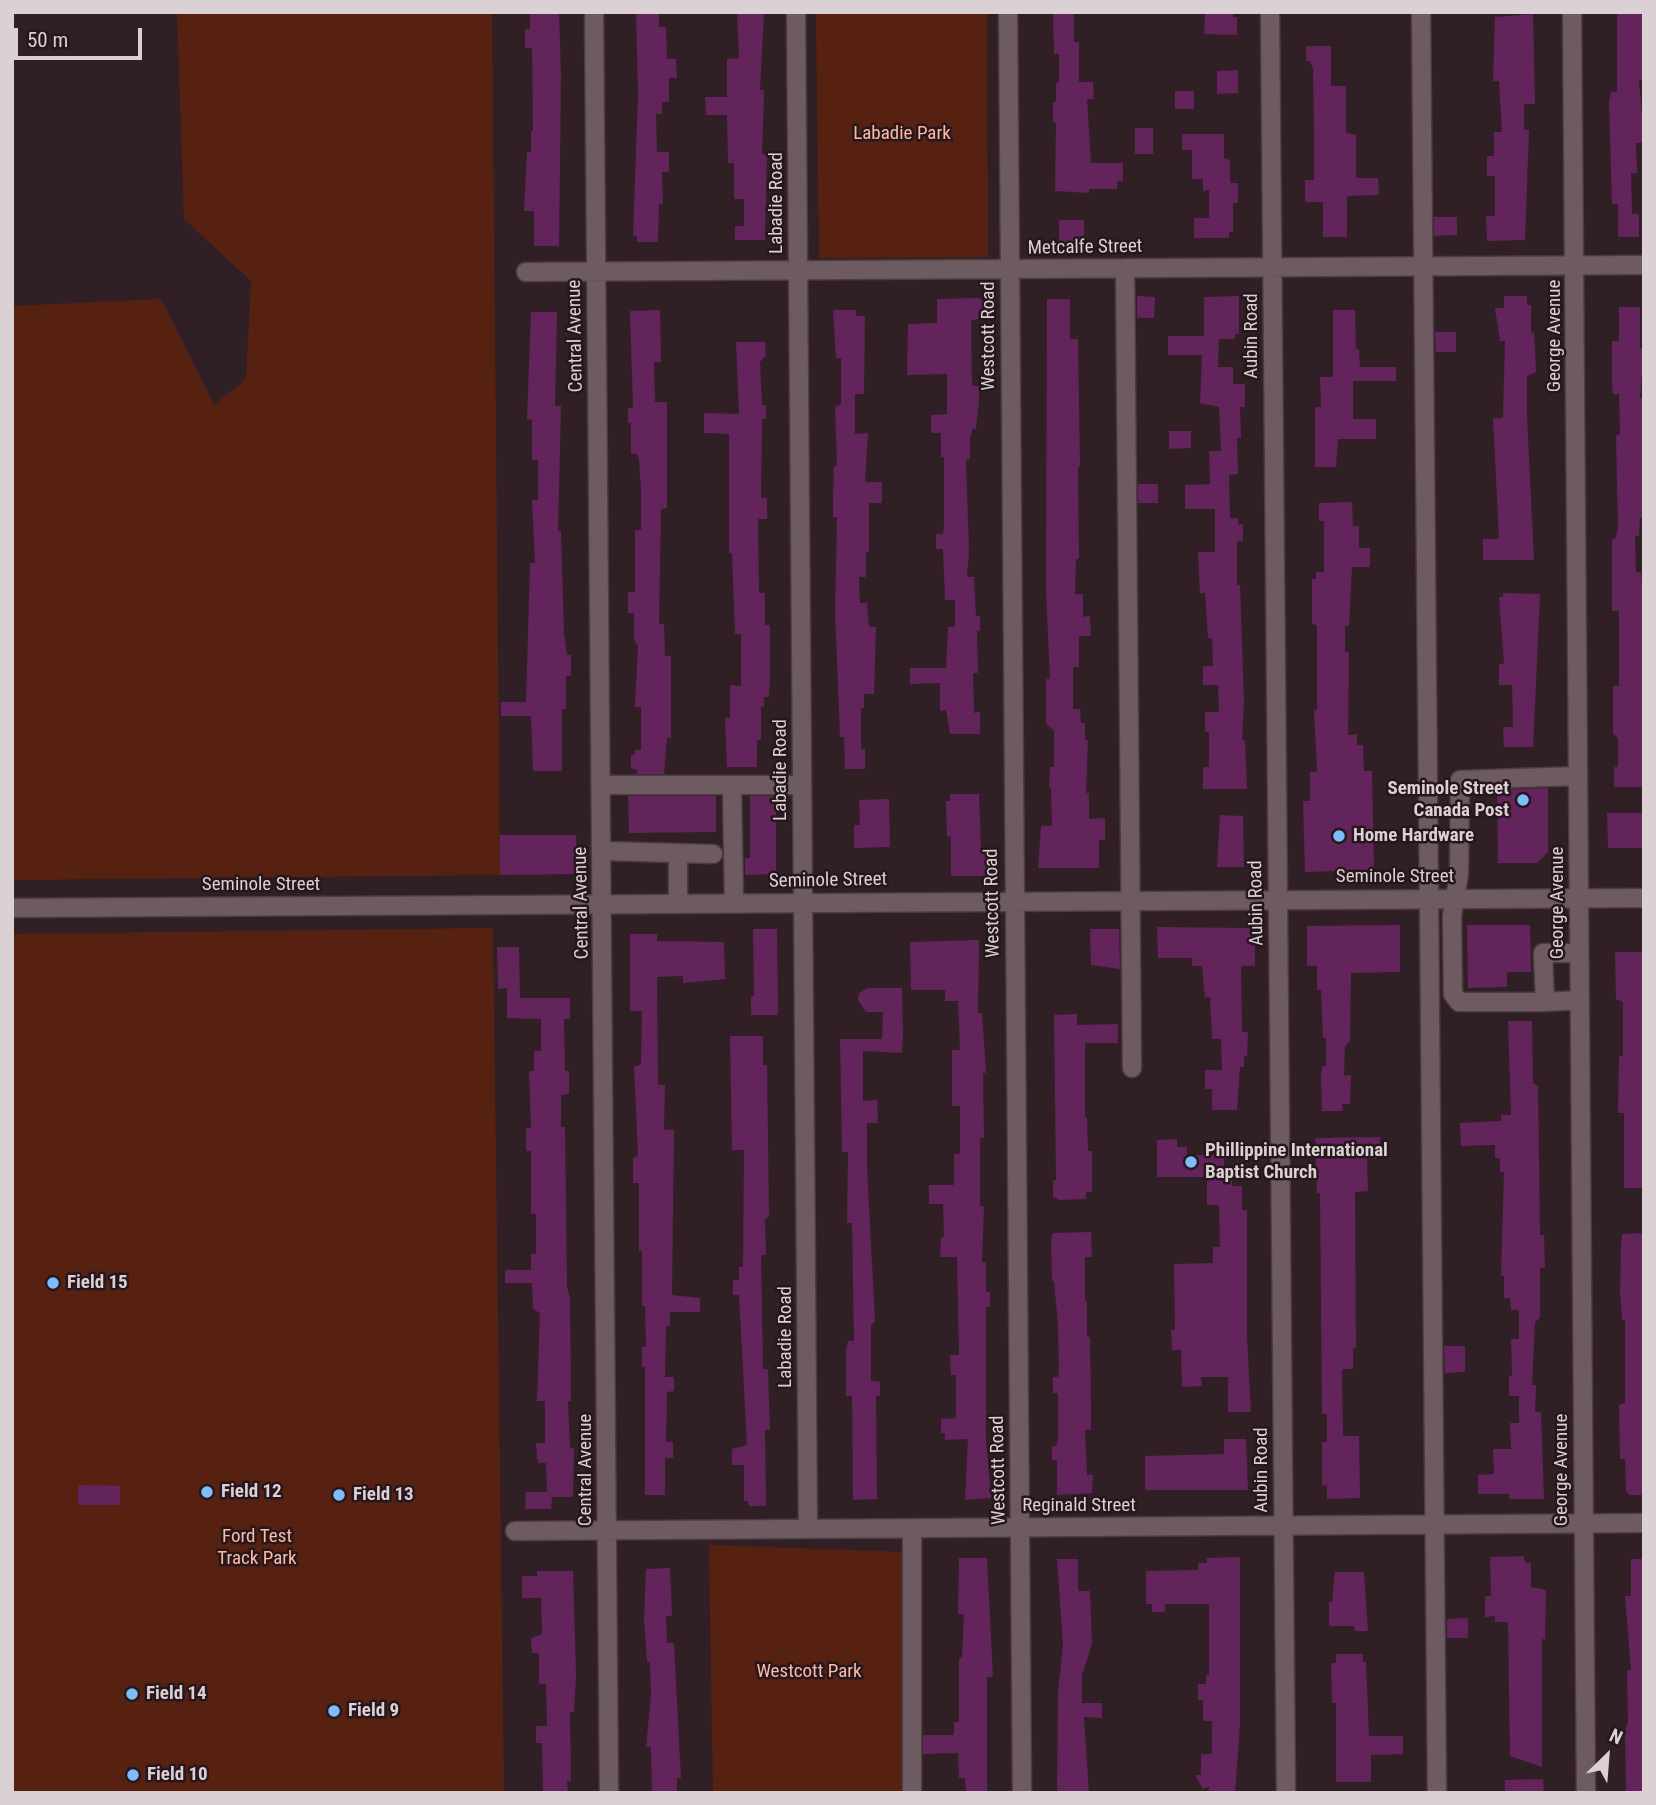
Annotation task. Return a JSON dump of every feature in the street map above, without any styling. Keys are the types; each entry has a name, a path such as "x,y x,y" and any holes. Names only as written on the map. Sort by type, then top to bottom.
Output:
{"street":[{"name":"Central Avenue","path":"594,12 609,1793"},
{"name":"Labadie Road","path":"796,12 808,1528"},
{"name":"Westcott Road","path":"1007,12 1023,1793"},
{"name":"Aubin Road","path":"1270,12 1286,1793"},
{"path":"1421,12 1437,1793"},
{"name":"George Avenue","path":"1572,12 1586,1793"},
{"name":"Metcalfe Street","path":"526,272 1644,265"},
{"path":"1125,268 1132,1068"},
{"path":"1578,776 1460,780 1452,916 1453,994 1459,1002 1579,1000"},
{"path":"602,785 802,785"},
{"path":"732,787 734,903"},
{"path":"603,851 713,854"},
{"path":"678,854 678,903"},
{"name":"Seminole Street","path":"12,908 1578,896 1644,898"},
{"path":"1545,1002 1543,953 1579,953"},
{"name":"Reginald Street","path":"515,1531 1644,1523"},
{"path":"912,1528 912,1793"}],"green space":[{"path":"177,12 492,12 500,875 12,880 12,306 161,299 214,405 246,379 251,281 184,219"},
{"name":"Labadie Park","path":"816,12 987,12 988,257 819,258"},
{"name":"Ford Test Track Park","path":"493,928 504,1793 12,1793 12,934"},
{"name":"Westcott Park","path":"709,1545 906,1552 907,1793 713,1793"}],"building":[{"path":"530,12 559,12 559,246 534,246 534,211 524,211 527,152 531,152 533,131 532,48 525,48 525,29 530,29"},
{"path":"636,12 659,12 659,27 666,27 667,59 676,59 677,78 669,78 669,102 662,102 662,114 656,114 657,152 669,152 669,172 662,172 663,204 659,204 658,242 637,242 637,236 633,236 638,95"},
{"path":"737,12 764,12 760,90 764,90 762,154 767,154 765,240 735,240 735,226 744,226 744,199 734,199 734,163 728,163 727,115 706,115 705,97 727,97 727,59 739,58"},
{"path":"1053,12 1074,12 1074,42 1079,42 1079,82 1093,82 1094,99 1087,99 1091,163 1123,163 1123,181 1117,181 1117,189 1089,189 1089,193 1055,191 1056,122 1053,123 1053,102 1056,102 1056,83 1059,83 1059,54 1054,54"},
{"path":"1205,12 1233,12 1233,17 1237,17 1237,35 1204,34"},
{"path":"1617,12 1644,12 1644,80 1639,80 1644,138 1641,143 1636,143 1637,173 1631,173 1632,214 1639,214 1639,237 1618,237 1618,204 1612,204 1609,101 1611,92 1617,92"},
{"path":"1533,14 1535,104 1524,104 1524,130 1529,130 1525,240 1487,241 1486,216 1495,216 1495,176 1487,176 1487,156 1494,156 1494,132 1502,132 1499,81 1493,81 1495,17"},
{"path":"1306,46 1331,46 1331,86 1346,86 1346,133 1356,135 1356,178 1378,178 1379,195 1347,196 1347,237 1323,237 1323,202 1305,202 1305,180 1314,180 1313,69 1310,61 1306,61"},
{"path":"1238,70 1238,93 1217,94 1217,71"},
{"path":"1175,91 1194,91 1194,109 1175,109"},
{"path":"1135,128 1153,128 1153,154 1135,154"},
{"path":"1182,134 1224,134 1224,158 1230,160 1230,183 1238,183 1238,203 1233,203 1233,232 1229,232 1229,238 1194,238 1194,218 1209,218 1209,190 1203,191 1203,179 1192,179 1192,150 1182,150"},
{"path":"1434,217 1457,217 1457,235 1434,236"},
{"path":"1059,220 1084,220 1084,247 1059,247"},
{"path":"1137,296 1155,297 1154,318 1137,318"},
{"path":"1239,296 1239,334 1235,334 1235,339 1219,339 1218,367 1233,367 1233,384 1245,384 1245,407 1240,407 1241,438 1237,438 1238,474 1229,475 1230,518 1238,518 1238,525 1243,524 1243,541 1237,541 1237,585 1240,585 1244,701 1242,740 1245,740 1247,789 1203,789 1203,767 1209,767 1209,732 1205,732 1205,712 1219,712 1218,685 1203,685 1203,666 1213,666 1212,638 1208,638 1205,593 1200,593 1198,552 1215,552 1215,509 1185,509 1185,485 1210,484 1209,451 1221,451 1219,407 1200,403 1202,355 1168,355 1168,336 1204,336 1204,297"},
{"path":"1504,296 1527,296 1527,305 1531,305 1536,372 1527,376 1527,417 1534,560 1483,560 1483,539 1499,539 1493,418 1503,418 1505,341 1500,341 1495,308 1504,308"},
{"path":"937,299 982,300 982,318 971,321 972,386 979,386 979,400 976,429 973,428 970,437 970,459 966,460 969,552 967,577 974,577 976,616 980,616 980,631 977,631 978,673 973,673 974,713 980,712 980,734 950,734 946,710 940,711 940,683 910,684 910,668 946,668 948,627 955,627 955,600 945,600 943,549 936,549 936,534 943,534 944,526 944,457 941,457 941,433 931,433 931,415 947,414 947,374 907,375 908,324 937,323"},
{"path":"1047,299 1070,299 1070,339 1078,339 1079,559 1076,559 1075,594 1083,594 1083,617 1090,616 1091,636 1079,636 1079,667 1073,667 1073,709 1080,709 1081,723 1085,723 1085,740 1088,740 1086,793 1089,793 1089,819 1105,818 1105,840 1099,840 1099,868 1038,868 1041,826 1052,826 1049,788 1050,767 1054,767 1054,730 1046,724 1046,679 1050,679 1046,590"},
{"path":"1619,307 1640,307 1640,348 1644,348 1640,398 1644,398 1644,518 1640,518 1639,536 1635,536 1636,572 1641,572 1644,601 1644,787 1614,787 1614,767 1618,767 1618,738 1613,734 1613,686 1619,686 1619,611 1612,611 1612,539 1615,539 1618,529 1616,436 1620,434 1619,394 1613,394 1612,386 1612,341 1619,341"},
{"path":"660,310 661,362 654,362 655,402 667,402 667,508 661,509 659,624 664,624 665,656 671,656 671,738 667,738 664,774 637,774 637,770 631,768 631,755 635,755 635,750 641,750 641,707 635,707 638,646 634,640 634,613 628,613 628,592 635,592 635,530 641,530 641,490 639,459 637,454 631,454 631,423 628,423 628,408 633,408 630,311"},
{"path":"833,310 856,310 856,316 865,316 864,394 855,394 855,434 868,433 865,482 882,482 882,503 869,503 866,577 859,577 860,603 867,603 869,627 876,627 874,694 864,694 864,708 861,708 861,749 865,749 865,769 845,769 844,737 840,737 835,610 837,517 833,517 833,497 834,466 837,466 835,407 841,404 841,358 836,358"},
{"path":"1333,310 1355,310 1356,349 1359,349 1360,367 1396,367 1396,381 1353,381 1353,419 1376,419 1376,439 1338,439 1336,467 1315,467 1315,407 1321,407 1320,377 1333,377"},
{"path":"531,312 557,312 555,406 561,406 558,531 561,531 564,633 567,655 571,655 571,676 566,676 566,709 562,709 562,771 533,771 531,716 501,716 501,702 526,702 530,563 535,563 532,500 538,500 538,460 532,460 532,419 527,420"},
{"path":"1435,332 1456,332 1456,352 1436,352"},
{"path":"736,342 765,342 766,355 760,362 762,405 766,405 766,419 762,419 761,498 767,498 767,519 758,519 759,593 765,593 765,625 770,625 770,675 769,697 764,697 764,707 761,707 761,740 757,740 757,767 727,767 725,718 730,718 730,685 741,686 741,634 735,634 732,553 729,553 729,434 704,433 704,413 739,414"},
{"path":"1169,431 1191,431 1191,448 1169,449"},
{"path":"1138,484 1158,484 1158,503 1138,503"},
{"path":"1352,502 1353,526 1359,526 1359,548 1370,548 1370,567 1352,567 1349,626 1345,626 1345,652 1349,652 1348,735 1357,734 1357,745 1363,745 1364,771 1372,771 1374,870 1305,872 1303,801 1310,801 1310,772 1317,772 1314,710 1317,710 1317,625 1312,624 1312,579 1316,579 1316,572 1324,572 1324,521 1319,521 1319,503"},
{"path":"1503,593 1540,594 1533,747 1504,747 1503,727 1513,727 1512,685 1499,685 1499,664 1504,664 1499,597 1503,597"},
{"path":"1548,788 1548,852 1537,863 1498,863 1497,790"},
{"path":"950,794 979,794 981,850 990,850 990,876 951,876 951,836 947,837 946,801 950,801"},
{"path":"628,796 716,796 716,832 629,833"},
{"path":"750,796 776,796 776,874 745,875 745,858 750,858"},
{"path":"889,799 890,847 854,848 854,825 860,825 859,800"},
{"path":"1607,813 1644,813 1644,848 1608,848"},
{"path":"1220,815 1243,816 1244,867 1217,867"},
{"path":"500,835 576,835 577,874 500,875"},
{"path":"1400,925 1400,972 1351,973 1350,1041 1345,1046 1344,1076 1351,1075 1350,1104 1342,1104 1343,1111 1322,1111 1321,1077 1322,1066 1326,1066 1326,1038 1323,1038 1321,990 1317,990 1317,966 1307,966 1307,926"},
{"path":"1467,925 1530,925 1531,972 1507,972 1507,987 1468,988"},
{"path":"1157,927 1250,928 1255,932 1255,966 1241,966 1242,1032 1248,1032 1247,1056 1244,1056 1244,1067 1240,1067 1237,1110 1212,1110 1212,1089 1205,1089 1205,1070 1222,1070 1221,1039 1212,1039 1210,997 1205,997 1202,966 1192,966 1192,958 1158,958"},
{"path":"753,929 777,929 778,1015 751,1015 751,996 754,996"},
{"path":"1090,929 1119,929 1120,969 1091,965"},
{"path":"630,934 657,934 657,941 724,942 725,979 683,983 683,976 657,977 658,1085 665,1085 664,1130 674,1129 672,1295 700,1298 700,1312 670,1312 670,1326 666,1326 665,1377 674,1377 674,1391 667,1392 666,1442 673,1442 673,1458 665,1458 665,1495 645,1495 645,1367 642,1367 642,1347 646,1347 645,1306 642,1306 642,1251 639,1251 639,1183 633,1183 633,1158 638,1155 634,1067 641,1064 642,1011 630,1011"},
{"path":"979,940 978,1013 982,1013 986,1073 983,1073 984,1138 980,1138 980,1206 984,1206 982,1262 986,1262 986,1292 990,1292 990,1307 986,1307 986,1439 991,1498 965,1500 968,1439 945,1440 945,1433 941,1433 941,1419 956,1418 956,1375 951,1375 950,1355 959,1355 957,1257 940,1257 941,1237 944,1237 943,1204 929,1204 929,1185 954,1185 954,1154 960,1154 960,1106 952,1106 952,1050 960,1050 958,1001 945,1001 945,990 911,990 910,942"},
{"path":"497,947 519,947 520,998 570,998 570,1019 564,1019 565,1071 569,1071 569,1094 561,1095 561,1127 565,1127 567,1287 570,1298 571,1401 568,1401 570,1448 574,1448 573,1497 552,1497 551,1509 525,1509 526,1492 547,1492 546,1463 539,1463 537,1459 536,1443 545,1443 545,1401 537,1401 540,1313 533,1309 532,1283 505,1283 505,1270 531,1270 531,1254 536,1254 536,1214 531,1214 531,1151 526,1151 526,1128 531,1128 529,1071 534,1071 534,1051 541,1051 541,1019 507,1018 507,988 498,989"},
{"path":"1615,952 1644,952 1644,1188 1624,1188 1624,1113 1618,1113 1619,1056 1623,1056 1623,1002 1616,999"},
{"path":"867,988 902,988 903,1037 902,1053 863,1051 863,1101 877,1100 878,1123 867,1123 867,1168 875,1321 871,1326 871,1381 880,1382 880,1396 876,1396 877,1499 853,1500 852,1396 846,1396 846,1351 848,1341 854,1341 852,1223 847,1223 848,1152 842,1152 840,1039 882,1039 883,1012 866,1012 858,1000 859,993"},
{"path":"1077,1014 1077,1025 1118,1024 1118,1043 1085,1043 1085,1117 1088,1151 1092,1151 1092,1192 1086,1192 1086,1199 1059,1200 1053,1197 1053,1180 1056,1180 1054,1015"},
{"path":"1508,1021 1532,1021 1533,1083 1538,1086 1540,1235 1544,1235 1545,1268 1540,1268 1540,1318 1535,1322 1532,1385 1536,1385 1535,1412 1541,1412 1544,1499 1509,1499 1509,1494 1478,1494 1478,1475 1494,1474 1493,1449 1511,1449 1510,1423 1519,1423 1519,1396 1509,1396 1509,1376 1512,1376 1511,1339 1519,1339 1519,1310 1511,1310 1510,1298 1504,1298 1504,1276 1501,1276 1504,1172 1500,1172 1500,1158 1495,1158 1495,1145 1461,1146 1460,1123 1501,1121 1501,1115 1511,1115"},
{"path":"730,1036 763,1036 763,1065 767,1065 769,1216 765,1220 766,1255 761,1255 763,1369 768,1369 770,1430 765,1430 766,1506 749,1506 748,1501 744,1501 744,1465 732,1465 732,1449 747,1445 739,1295 733,1295 733,1280 739,1280 739,1267 743,1267 744,1150 732,1150"},
{"path":"1380,1137 1380,1150 1375,1150 1376,1159 1367,1159 1368,1191 1355,1192 1356,1348 1353,1348 1353,1369 1342,1369 1343,1436 1359,1436 1360,1498 1327,1499 1327,1485 1322,1486 1322,1442 1327,1442 1327,1414 1322,1414 1320,1193 1317,1193 1315,1138"},
{"path":"1177,1139 1177,1147 1187,1147 1187,1155 1224,1155 1224,1168 1232,1168 1232,1186 1242,1186 1242,1210 1247,1210 1247,1338 1251,1412 1228,1412 1228,1377 1201,1377 1202,1386 1182,1387 1181,1350 1172,1350 1171,1330 1175,1330 1174,1264 1213,1263 1213,1247 1220,1247 1219,1205 1207,1205 1207,1177 1157,1177 1157,1140"},
{"path":"1091,1232 1092,1257 1085,1257 1085,1301 1087,1337 1090,1337 1091,1430 1085,1430 1087,1475 1093,1475 1092,1493 1057,1495 1057,1460 1052,1460 1052,1446 1056,1446 1058,1440 1058,1393 1053,1393 1053,1377 1058,1377 1059,1371 1058,1324 1052,1281 1051,1240 1053,1233"},
{"path":"1644,1233 1644,1495 1630,1495 1626,1492 1625,1459 1620,1459 1619,1405 1625,1403 1625,1320 1622,1320 1620,1292 1621,1244 1622,1234"},
{"path":"1444,1346 1465,1346 1465,1372 1445,1373"},
{"path":"1224,1439 1246,1439 1248,1490 1145,1490 1145,1456 1224,1454"},
{"path":"78,1485 120,1486 120,1505 78,1505"},
{"path":"1524,1556 1525,1563 1531,1563 1531,1587 1546,1590 1545,1639 1542,1639 1542,1767 1510,1756 1508,1622 1495,1622 1495,1616 1485,1617 1485,1596 1491,1596 1490,1557"},
{"path":"1240,1557 1240,1725 1235,1793 1209,1793 1209,1787 1203,1789 1195,1775 1201,1775 1201,1754 1212,1754 1212,1721 1203,1721 1203,1700 1198,1700 1198,1684 1206,1684 1206,1675 1209,1675 1209,1604 1165,1604 1165,1612 1152,1612 1152,1604 1146,1604 1146,1571 1198,1570 1198,1563 1207,1563 1207,1558"},
{"path":"959,1558 987,1558 993,1677 987,1677 987,1793 966,1793 965,1778 959,1778 958,1753 923,1754 923,1735 954,1735 954,1722 959,1722 959,1658 962,1657 964,1614 958,1614"},
{"path":"1057,1559 1078,1559 1078,1591 1090,1591 1092,1644 1082,1675 1082,1703 1102,1703 1102,1718 1084,1717 1089,1793 1057,1793 1058,1691 1063,1646"},
{"path":"1631,1559 1644,1559 1644,1793 1626,1793 1627,1670 1631,1670 1625,1596 1631,1596"},
{"path":"670,1568 672,1616 666,1616 667,1643 674,1643 681,1778 677,1778 677,1793 652,1793 651,1747 646,1747 651,1695 644,1620 646,1569"},
{"path":"537,1571 573,1571 576,1675 574,1712 570,1712 571,1781 567,1781 568,1793 543,1793 542,1743 536,1743 536,1726 547,1726 546,1684 539,1684 539,1653 532,1653 531,1638 542,1634 541,1598 522,1598 522,1576 537,1576"},
{"path":"1335,1572 1364,1572 1368,1631 1355,1631 1354,1626 1329,1626 1329,1602 1332,1602"},
{"path":"1468,1618 1468,1638 1447,1638 1447,1619"},
{"path":"1336,1654 1363,1654 1363,1662 1366,1662 1369,1736 1403,1736 1403,1754 1371,1755 1371,1782 1336,1782 1336,1703 1332,1703 1331,1663 1336,1663"},
{"path":"1543,1779 1544,1793 1505,1793 1505,1780"}],"place":[{"name":"Seminole Street Canada Post","path":"1523,800"},
{"name":"Home Hardware","path":"1339,836"},
{"name":"Phillippine International Baptist Church","path":"1191,1162"},
{"name":"Field 15","path":"53,1283"},
{"name":"Field 12","path":"207,1492"},
{"name":"Field 13","path":"339,1495"},
{"name":"Field 14","path":"132,1694"},
{"name":"Field 9","path":"334,1711"},
{"name":"Field 10","path":"133,1775"}]}
